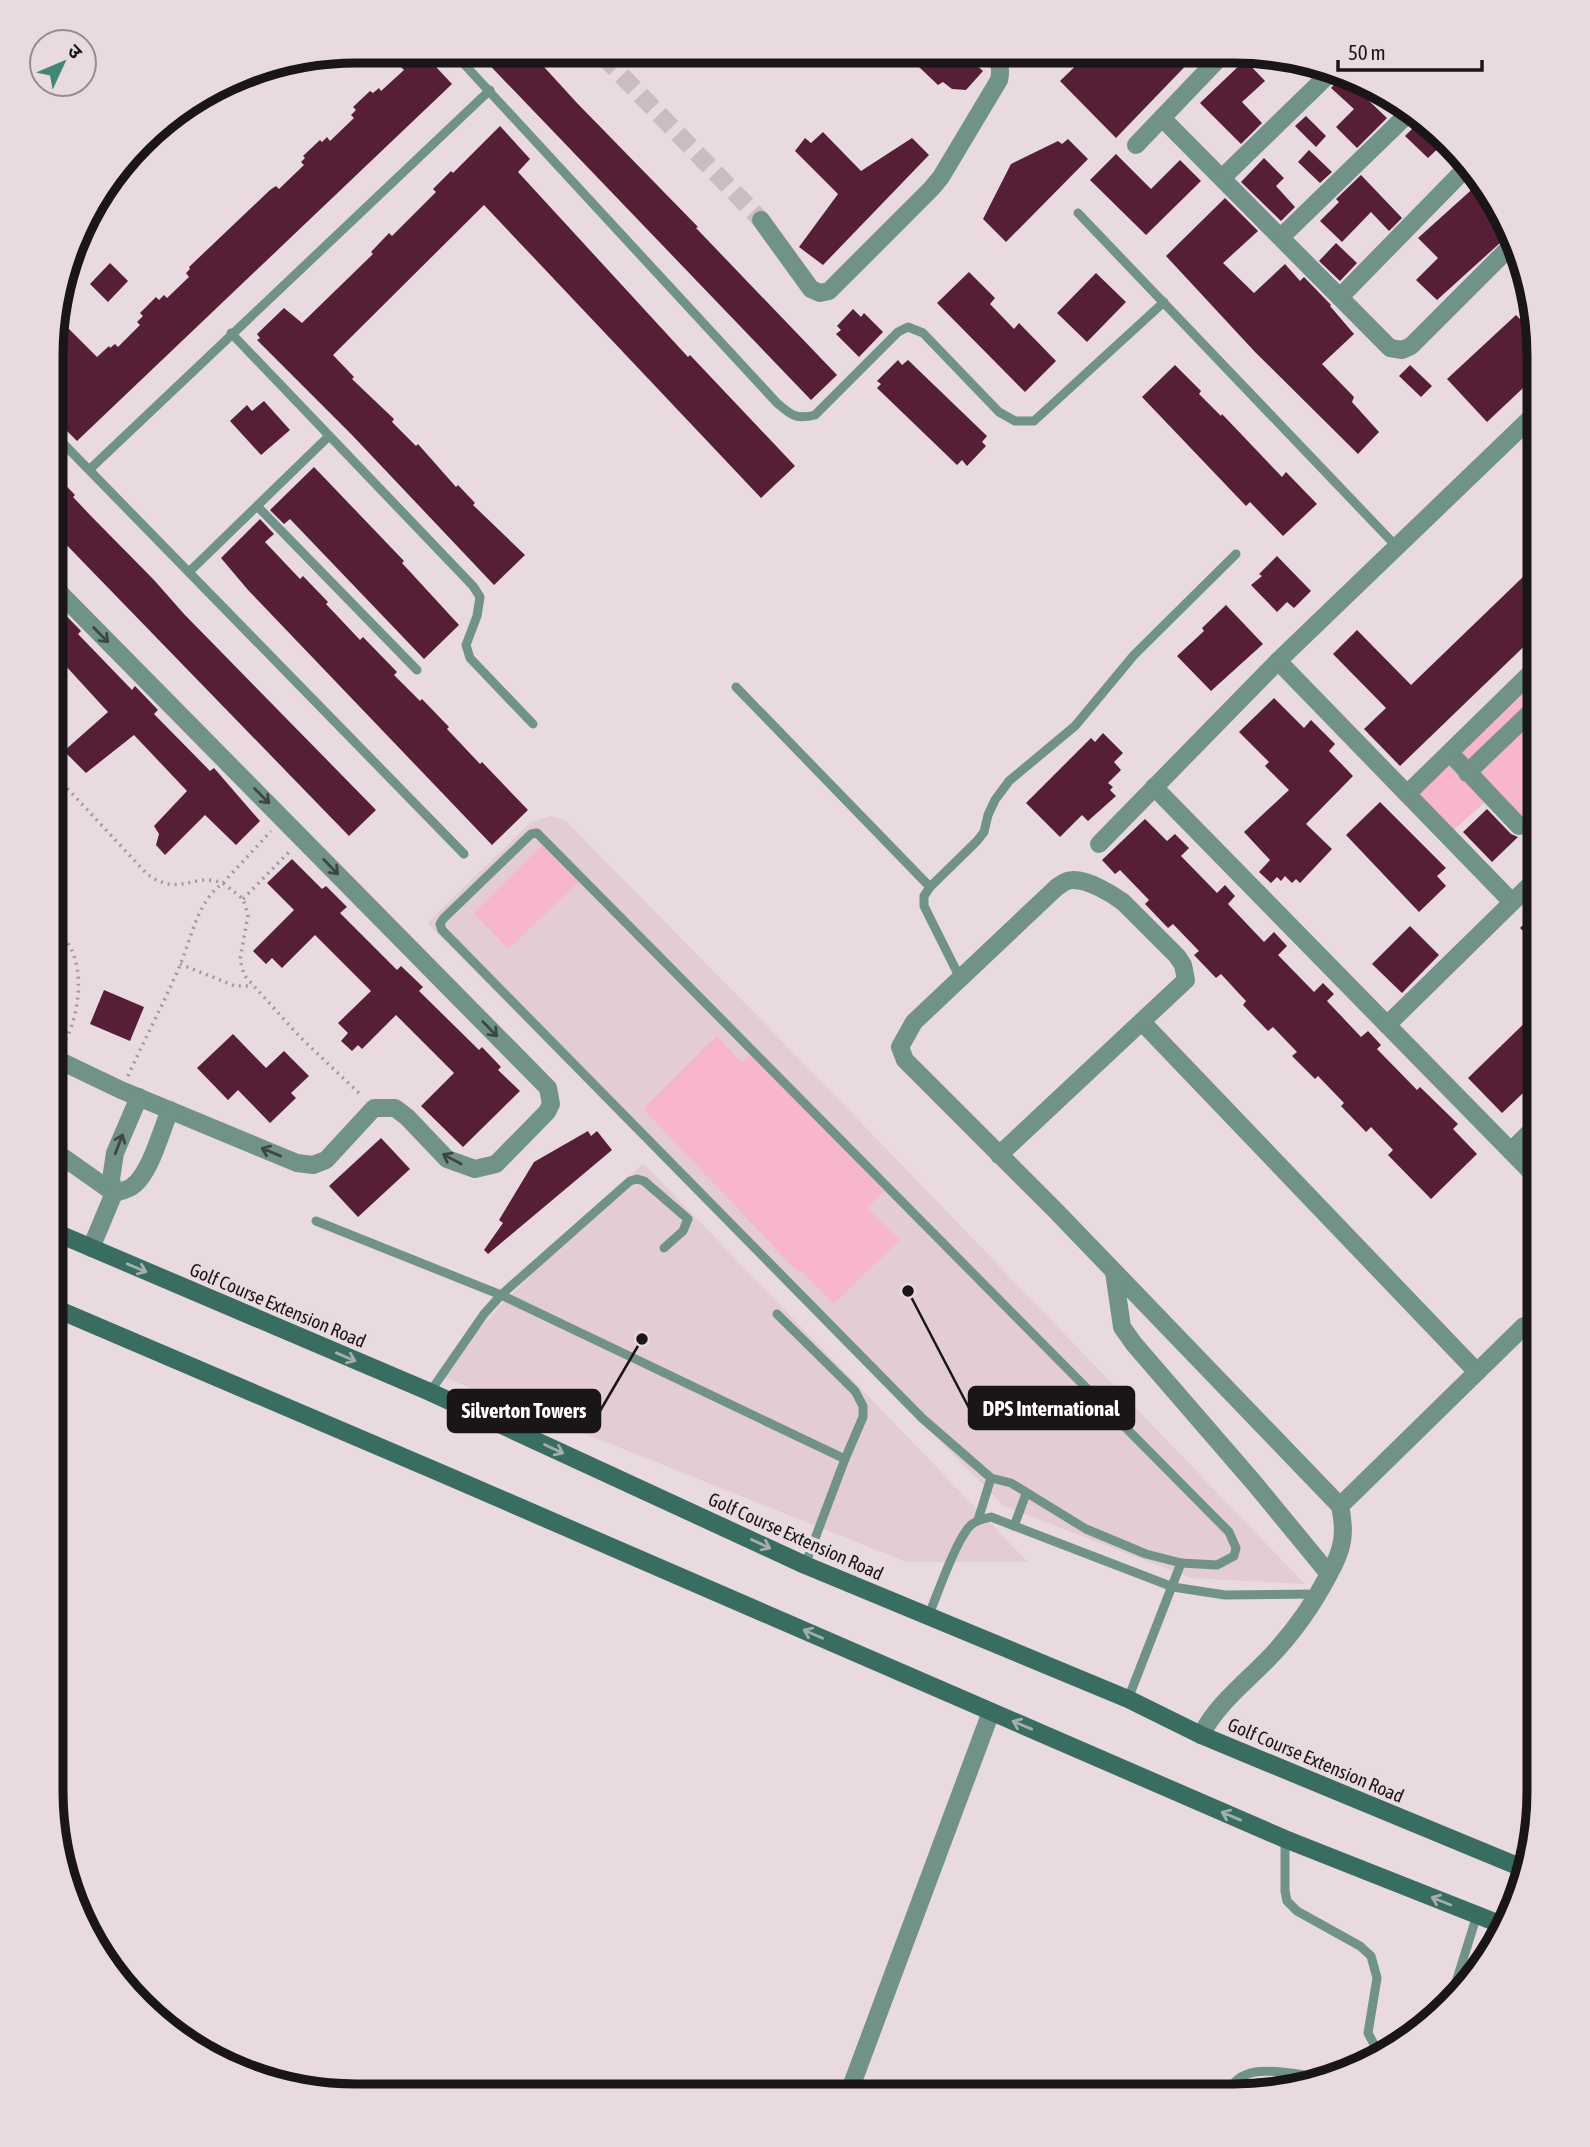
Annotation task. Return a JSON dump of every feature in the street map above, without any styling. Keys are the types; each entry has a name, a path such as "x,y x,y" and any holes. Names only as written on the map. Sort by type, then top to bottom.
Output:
{"main road":[{"name":"Golf Course Extension Road","path":"63,1236 430,1392 805,1565 1128,1699 1201,1735 1517,1866"},
{"path":"63,1312 1285,1839 1496,1923"}],"street":[{"path":"761,220 811,289 820,293 829,292 941,177 999,80 999,63"},
{"path":"1136,145 1214,63"},
{"path":"1222,178 1325,78"},
{"path":"1162,118 1390,348 1402,350 1411,346 1507,250"},
{"path":"1281,237 1404,118"},
{"path":"1340,297 1462,173"},
{"path":"1099,844 1278,661 1527,422"},
{"path":"63,596 548,1088 551,1104 547,1112 496,1164 475,1169 447,1159 395,1108 374,1108 326,1160 313,1165 298,1163 121,1090 63,1062"},
{"path":"1278,661 1512,902"},
{"path":"1407,794 1527,677"},
{"path":"1467,773 1527,716"},
{"path":"1450,753 1519,826"},
{"path":"1154,787 1527,1168"},
{"path":"999,1154 1186,980 1178,956 1123,902 1077,880 1068,880 1056,887 914,1022 900,1046 905,1060 1340,1506 1345,1528 1339,1558 1319,1594 1300,1622 1269,1658 1211,1716 1201,1735"},
{"path":"1387,1025 1527,888"},
{"path":"1142,1022 1477,1372"},
{"path":"91,1248 114,1193 111,1179 116,1153 139,1097"},
{"path":"114,1193 133,1186 144,1174 170,1110"},
{"path":"1511,1151 1527,1135"},
{"path":"63,1157 114,1193"},
{"path":"1114,1272 1122,1327 1134,1344 1264,1494 1329,1574"},
{"path":"1340,1506 1524,1326"},
{"path":"852,2084 991,1712"}],"lane":[{"path":"464,63 791,415 803,418 815,415 898,332 908,327 923,333 999,412 1015,421 1034,421 1164,302"},
{"path":"90,469 490,90"},
{"path":"1078,213 1397,547"},
{"path":"231,334 473,586 480,597 477,616 466,645 470,658 533,724"},
{"path":"189,572 329,436"},
{"path":"63,443 464,854"},
{"path":"257,506 417,670"},
{"path":"960,978 925,906 924,896 984,832 995,800 1009,781 1075,726 1134,655 1236,554"},
{"path":"736,687 930,887"},
{"path":"537,833 553,847 1229,1532 1236,1548 1234,1556 1217,1565 1181,1563 1146,1554 1086,1529 1026,1494 1011,1483 992,1478 922,1418 442,930 440,924 443,919 531,834 537,833"},
{"path":"430,1392 484,1314 501,1295 629,1181 645,1181 688,1219 683,1231 664,1248"},
{"path":"316,1221 501,1295 845,1458"},
{"path":"777,1314 855,1391 863,1406 863,1417 805,1565"},
{"path":"978,1520 992,1478"},
{"path":"1014,1526 1026,1494"},
{"path":"928,1617 968,1527 978,1520 991,1517 1173,1587 1225,1595 1319,1594"},
{"path":"1128,1699 1181,1563"},
{"path":"1285,1839 1287,1901 1297,1912 1360,1947 1371,1956 1377,1978 1368,2033 1377,2047"},
{"path":"1456,1981 1476,1915"},
{"path":"1232,2084 1244,2074 1256,2071 1303,2076"}],"path":[{"path":"63,784 159,883 170,886 212,879 223,883 243,899 247,915 240,960 244,975 300,1037 374,1108"},
{"path":"121,1090 180,964 204,904 213,890 223,883 283,818"},
{"path":"243,899 303,838"},
{"path":"63,939 68,943 76,961 78,1001 69,1033 63,1043"},
{"path":"180,964 235,986 253,986"}],"shaded area":[{"path":"1527,688 1527,826 1495,793 1454,830 1418,793"},
{"path":"551,816 566,821 823,1083 1305,1584 1190,1578 1004,1506 427,923 531,822"},
{"path":"543,844 580,881 508,949 474,913"},
{"path":"717,1036 742,1063 750,1054 884,1191 867,1208 900,1240 833,1304 800,1270 798,1272 643,1109"},
{"path":"643,1163 1028,1562 906,1562 438,1375 503,1303"}],"building":[{"path":"404,63 432,63 452,84 77,441 63,427 65,329 67,327 97,357 109,346 110,348 115,344 118,347 140,325 137,322 143,316 140,313 156,297 159,300 164,295 167,298 189,277 186,273 189,267 270,190 276,186 279,189 304,165 301,162 305,158 303,156 320,140 322,142 327,137 330,141 354,118 351,115 356,110 353,107 370,91 373,93 379,88 381,91 404,70 401,67"},
{"path":"488,63 540,63 698,227 696,228 837,375 811,400"},
{"path":"911,63 974,63 983,71 966,90 952,89 943,82 938,85"},
{"path":"1079,63 1188,63 1116,138 1060,81"},
{"path":"1241,63 1249,64 1265,81 1242,102 1262,123 1241,144 1200,103"},
{"path":"1337,82 1358,90 1387,118 1357,148 1336,127 1354,109 1331,88"},
{"path":"1306,116 1326,136 1316,147 1295,126"},
{"path":"500,126 530,159 518,172 688,357 690,355 795,466 761,498 484,205 333,355 354,377 352,379 394,419 392,422 416,446 418,444 456,487 458,485 475,503 473,505 525,555 494,585 352,435 257,340 260,338 257,334 284,308 302,323 373,254 371,252 389,233 392,236 436,192 433,189 451,171 453,173"},
{"path":"1415,126 1439,147 1428,158 1405,136"},
{"path":"823,132 861,171 912,138 929,155 823,265 799,247 838,194 795,151 805,138 811,143"},
{"path":"1068,139 1088,159 1006,242 983,219 1011,164 1058,141 1062,144"},
{"path":"1309,150 1332,172 1320,183 1298,162"},
{"path":"1116,154 1151,189 1180,160 1201,181 1146,235 1090,180"},
{"path":"1264,158 1284,178 1276,186 1295,207 1281,221 1241,182"},
{"path":"1361,175 1402,218 1389,231 1371,212 1342,242 1320,221 1339,202 1336,199"},
{"path":"1474,188 1503,240 1437,300 1416,280 1438,258 1418,238"},
{"path":"1225,198 1258,231 1223,263 1254,293 1285,264 1300,281 1304,277 1354,334 1322,364 1354,397 1352,402 1379,432 1358,454 1255,352 1166,256"},
{"path":"1336,243 1357,263 1340,281 1319,261"},
{"path":"110,263 128,281 108,302 90,284"},
{"path":"969,272 995,298 990,304 1014,329 1019,323 1056,361 1025,392 937,303"},
{"path":"1096,273 1126,302 1087,342 1057,313"},
{"path":"853,309 861,317 864,313 883,332 859,357 836,334 841,330 837,326"},
{"path":"1516,315 1521,320 1524,317 1527,384 1487,422 1447,379"},
{"path":"898,360 902,365 908,360 987,436 982,442 986,446 967,466 962,460 957,465 877,388 881,384 877,381"},
{"path":"1175,365 1201,391 1199,394 1221,416 1222,414 1282,477 1286,472 1317,504 1283,536 1250,502 1246,506 1142,397"},
{"path":"1410,365 1432,386 1421,397 1399,376"},
{"path":"264,401 290,430 261,455 230,421 247,405 252,411"},
{"path":"314,467 404,561 402,563 459,625 424,659 290,519 284,524 270,510"},
{"path":"63,482 75,495 73,497 184,614 376,810 349,836 63,541"},
{"path":"260,519 274,534 265,542 300,579 303,576 360,640 363,637 397,672 394,675 420,701 422,699 480,764 482,762 528,810 492,845 248,590 221,558"},
{"path":"1277,556 1311,591 1294,608 1287,602 1277,612 1251,585 1262,576 1259,574"},
{"path":"1527,573 1527,644 1400,766 1364,729 1386,708 1333,654 1357,630 1411,685"},
{"path":"1226,605 1263,644 1211,691 1177,656 1204,631 1202,628"},
{"path":"63,612 81,631 78,634 132,690 135,686 158,710 154,714 210,771 214,768 260,821 236,845 205,815 165,855 156,845 159,834 154,826 187,791 134,735 86,773 64,751 108,712 63,663"},
{"path":"1274,698 1304,728 1311,720 1335,744 1329,751 1353,776 1306,824 1332,849 1300,883 1296,879 1292,883 1285,876 1281,881 1277,877 1271,883 1259,872 1270,860 1244,832 1289,790 1265,766 1269,762 1239,732"},
{"path":"1103,733 1123,753 1114,762 1121,770 1108,783 1113,787 1110,790 1116,796 1088,821 1082,815 1060,837 1026,803 1091,738 1095,742"},
{"path":"1380,802 1446,868 1437,876 1446,886 1419,912 1346,835"},
{"path":"1487,809 1511,834 1518,837 1492,862 1463,832"},
{"path":"1145,819 1167,841 1175,834 1189,848 1181,856 1217,893 1225,885 1235,896 1228,904 1264,942 1274,932 1287,946 1278,955 1314,992 1323,983 1334,994 1327,1001 1361,1037 1368,1031 1381,1045 1377,1049 1417,1090 1420,1087 1458,1124 1453,1129 1477,1154 1431,1199 1388,1155 1393,1150 1371,1127 1366,1132 1341,1106 1344,1103 1318,1076 1315,1079 1292,1056 1297,1052 1273,1027 1268,1031 1243,1005 1246,1001 1221,974 1216,978 1194,955 1199,951 1173,924 1168,928 1145,904 1149,900 1120,870 1115,874 1102,860"},
{"path":"292,859 322,889 326,886 347,907 340,913 397,970 401,966 423,987 419,991 479,1050 482,1047 501,1067 498,1070 520,1091 463,1147 421,1106 454,1073 396,1015 362,1049 358,1045 352,1051 341,1041 348,1033 338,1023 371,991 315,935 282,968 272,958 266,964 253,951 294,910 267,883"},
{"path":"1527,921 1527,935 1520,928"},
{"path":"1410,926 1439,955 1402,993 1372,964"},
{"path":"104,990 144,1007 130,1041 90,1024"},
{"path":"1527,1021 1527,1089 1502,1113 1468,1078"},
{"path":"233,1034 266,1068 284,1051 309,1076 291,1093 296,1098 270,1123 238,1090 228,1100 197,1068"},
{"path":"588,1131 591,1136 597,1131 612,1150 488,1254 484,1250 503,1223 499,1220 534,1162"},
{"path":"381,1138 410,1169 358,1217 329,1186"}],"tunnel":[{"path":"610,63 761,220"}],"place":[{"name":"DPS International","path":"908,1291"},
{"name":"Silverton Towers","path":"642,1339"}]}
